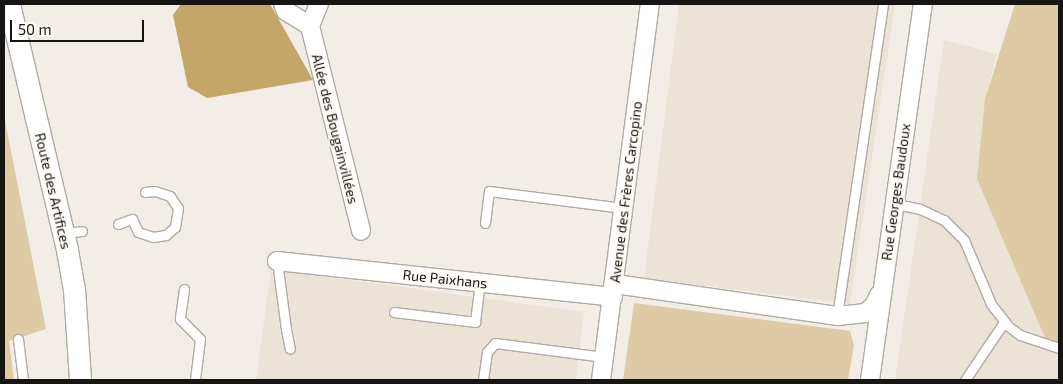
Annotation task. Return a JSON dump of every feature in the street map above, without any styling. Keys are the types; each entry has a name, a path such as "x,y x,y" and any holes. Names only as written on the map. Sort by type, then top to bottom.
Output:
{"street":[{"name":"Route des Artifices","path":"8,4 73,232 74,289 80,380"},
{"path":"283,4 286,11 310,26 319,4"},
{"name":"Avenue des Frères Carcopino","path":"601,380 650,4"},
{"name":"Rue Georges Baudoux","path":"870,380 923,4"},
{"name":"Allée des Bougainvillées","path":"310,26 361,231"},
{"name":"Rue Paixhans","path":"278,261 480,283 614,291 837,316 866,313 875,304 882,288"},
{"path":"837,316 867,333 863,380"}],"lane":[{"path":"837,316 883,4"},
{"path":"118,224 132,220 138,232 153,237 166,235 176,227 178,208 170,196 155,191 145,192"},
{"path":"485,223 489,191 623,208"},
{"path":"895,204 920,209 944,220 956,230 964,240 991,304 1004,322 1020,335 1059,348"},
{"path":"278,261 290,349"},
{"path":"394,312 475,322 480,283"},
{"path":"184,289 180,319 200,339 195,380"},
{"path":"966,380 1004,322"},
{"path":"18,339 23,380"},
{"path":"483,380 487,352 496,343 604,357"}],"shaded area":[{"path":"181,4 270,4 313,80 207,98 188,87 173,15"},
{"path":"679,4 895,4 850,304 644,278"},
{"path":"1015,4 1059,4 1059,343 1045,338 977,179 985,99"},
{"path":"944,40 997,54 985,99 1045,338 1059,343 1059,380 895,380"},
{"path":"4,115 46,329 9,341 14,380 4,380"},
{"path":"271,269 584,312 576,380 256,380"},
{"path":"634,303 850,331 854,345 848,380 623,380"}]}
